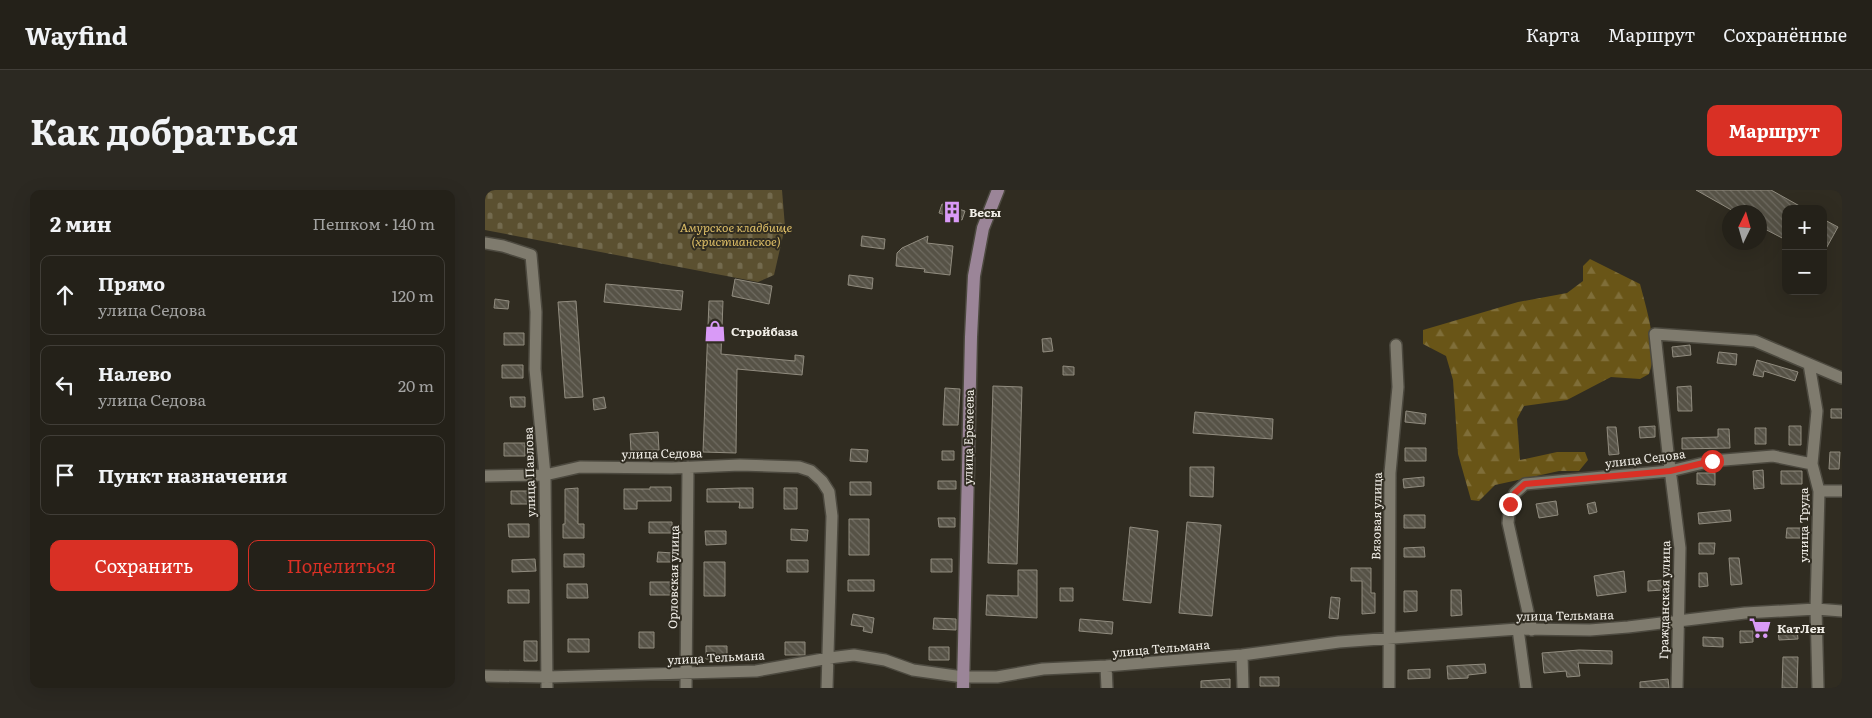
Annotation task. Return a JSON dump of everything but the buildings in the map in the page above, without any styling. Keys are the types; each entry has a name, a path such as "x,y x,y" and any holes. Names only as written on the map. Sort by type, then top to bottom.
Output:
{"street":[{"name":"улица Еремеева","path":"963,682 974,276 983,228 998,190"},
{"name":"улица Павлова","path":"485,243 503,246 531,255 536,312 535,369 545,475 547,682"},
{"name":"Гражданская улица","path":"1677,688 1680,548 1655,334 1755,342 1809,364"},
{"name":"Вязовая улица","path":"1389,688 1390,473 1398,387 1396,345"},
{"path":"1809,364 1842,378"},
{"name":"улица Труда","path":"1809,364 1817,411 1812,464 1819,491 1818,688"},
{"name":"улица Седова","path":"1532,630 1509,523 1510,504 1515,493 1525,484 1670,471 1712,461 1773,456 1812,464"},
{"name":"улица Седова","path":"485,476 545,475 580,467 740,465 799,467 811,471 822,480 829,492 832,516 829,658"},
{"name":"Орловская улица","path":"686,688 688,467"},
{"path":"1819,491 1842,491"},
{"name":"улица Тельмана","path":"485,676 547,682 686,673 756,671 854,655 885,660 913,670 963,682 1043,669 1242,655 1339,642 1518,629 1590,630 1745,613 1817,609 1842,611"},
{"path":"1518,629 1526,688"},
{"path":"1242,655 1243,688"},
{"path":"827,688 829,658"},
{"path":"1106,666 1107,688"}],"green space":[{"name":"Амурское кладбище (христианское)","path":"485,190 782,190 785,227 774,275 758,282 485,230"},
{"path":"1590,259 1640,284 1651,329 1653,352 1649,374 1640,379 1611,377 1567,400 1524,406 1517,419 1520,460 1557,452 1585,452 1588,460 1579,471 1559,471 1495,485 1479,501 1471,500 1458,454 1453,380 1446,356 1423,344 1423,330 1518,302 1567,293 1583,281 1583,266"}],"place":[{"name":"Весы","path":"952,212"},
{"name":"Стройбаза","path":"715,331"},
{"name":"КатЛен","path":"1760,628"}],"route":[{"path":"1510,504 1515,493 1525,484 1670,471 1712,461"}]}
